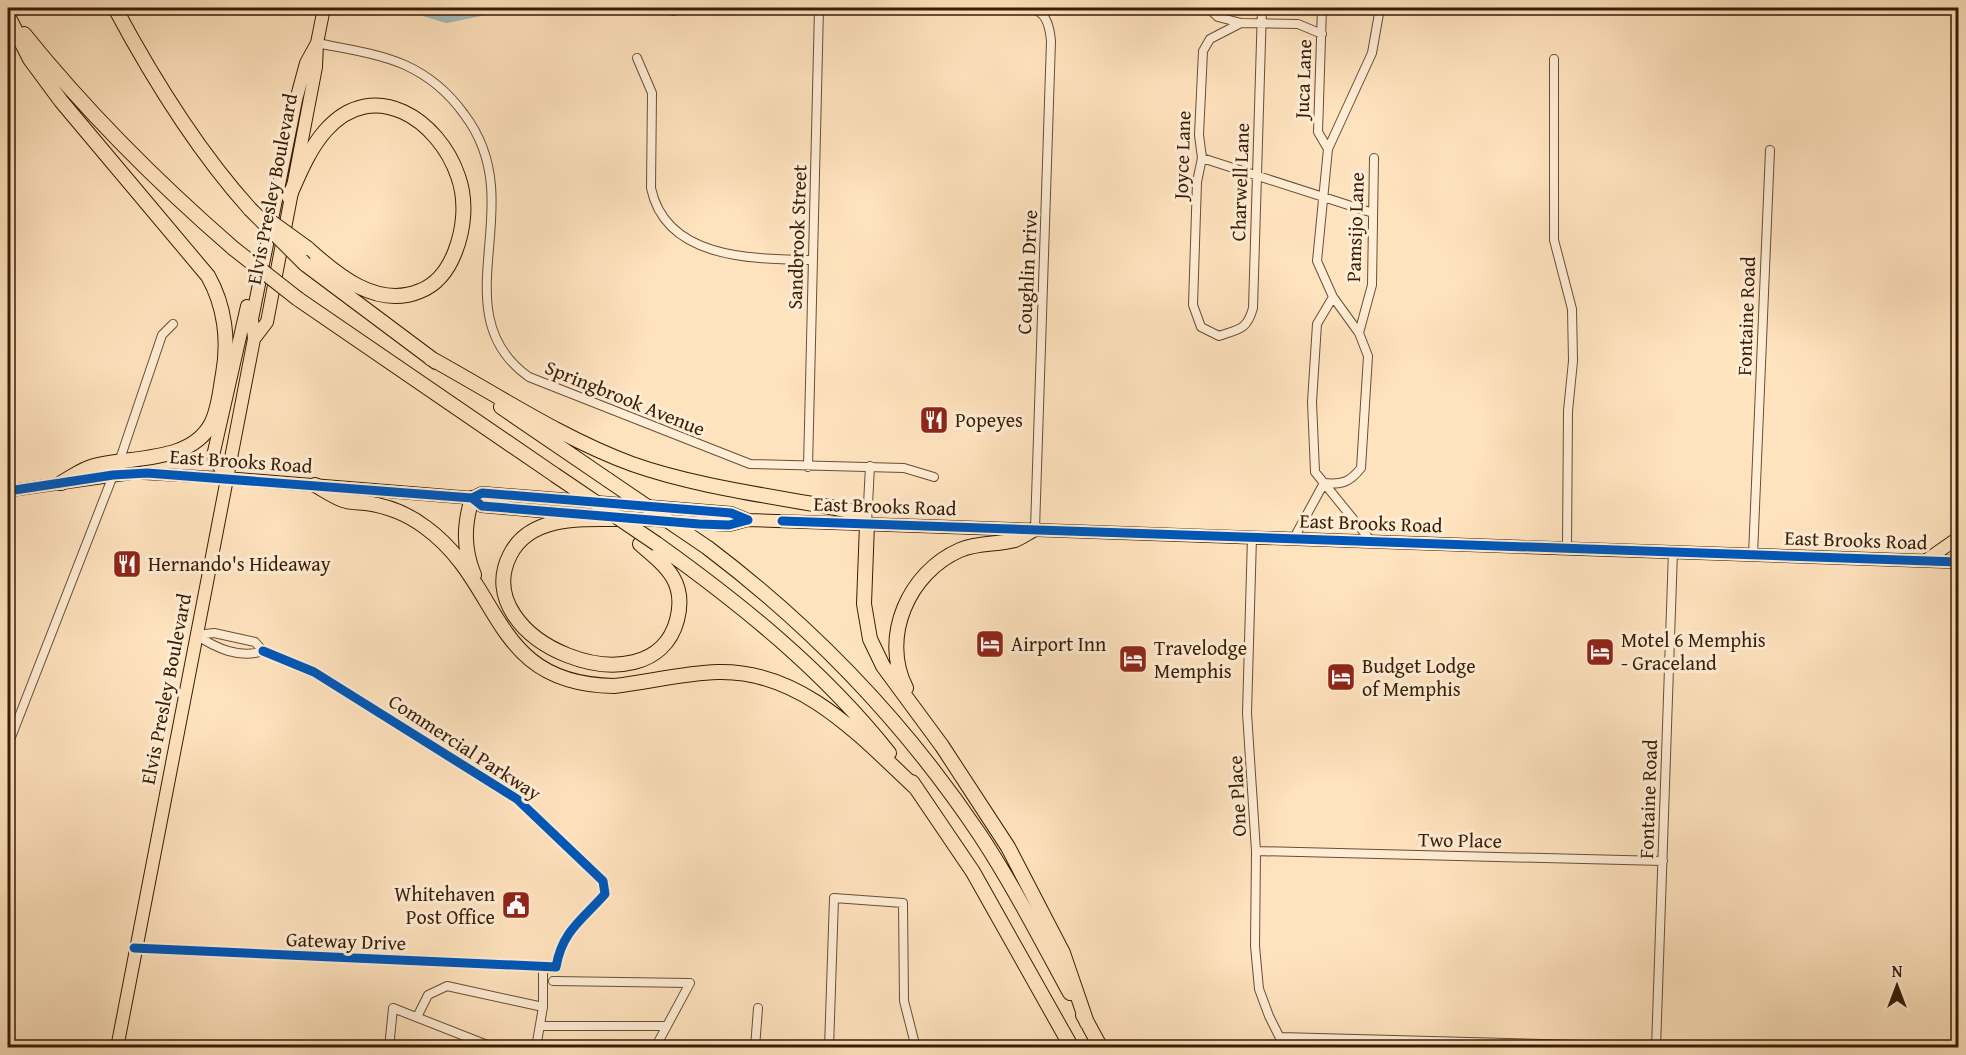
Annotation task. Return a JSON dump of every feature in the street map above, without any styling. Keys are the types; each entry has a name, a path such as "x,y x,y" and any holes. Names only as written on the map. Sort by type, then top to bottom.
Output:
{"highway":[{"path":"115,8 187,128 246,204 305,264 430,358 708,548 773,600 826,647 868,691 924,756 981,837 1101,1047"},
{"path":"8,15 126,149 183,205 233,248 298,299 657,544 716,587 791,649 856,716 917,789 973,872 1072,1047"},
{"path":"8,15 30,59 61,101 194,256 223,297 235,337 234,360"},
{"path":"246,204 295,237 335,272 371,292 400,296 422,291 441,277 459,239 463,209 459,178 446,150 426,127 391,106 372,105 343,114 326,130 304,163 289,197"},
{"path":"61,483 92,466 186,448 203,435 212,422 226,350 224,321 213,284"},
{"path":"430,358 580,441 634,465 692,480 851,511 867,524 864,604 870,639 883,666 920,714 978,798 1035,895 1063,953 1088,1023"},
{"path":"315,485 344,501 376,505 401,513 427,528 459,561 501,629 522,653 543,669 572,680 614,686 720,672 755,675 790,687 832,713 917,789"},
{"path":"472,498 466,524 466,551 488,606"},
{"path":"608,512 622,532 663,564 678,587 681,600 671,635 656,652 621,663 603,664 569,657 533,635 511,607 505,585 506,564 517,544 536,528 560,522 634,519"},
{"path":"920,714 905,685 897,655 901,617 913,590 936,565 960,550 1017,539 1035,529"}],"main road":[{"name":"Elvis Presley Boulevard","path":"254,339 267,322 289,197 316,67 317,43 324,8"},
{"name":"Elvis Presley Boulevard","path":"117,1047 134,948 254,339 252,319 265,251 296,100 306,63 317,43"},
{"path":"226,478 213,456 252,283 265,251"},
{"name":"East Brooks Road","path":"8,491 113,475 147,473 472,498 482,493 731,513 748,520"},
{"name":"East Brooks Road","path":"472,498 482,506 729,525 748,520 1959,562"},
{"path":"1924,561 1959,538"}],"street":[{"name":"Sandbrook Street","path":"808,467 819,8"},
{"name":"Coughlin Drive","path":"1005,8 1035,9 1047,18 1051,49 1035,529"},
{"path":"1208,8 1218,17 1241,23 1298,24 1322,34"},
{"name":"Charwell Lane","path":"1219,336 1241,328 1249,322 1253,308 1262,8"},
{"name":"Juca Lane","path":"1322,8 1318,132 1328,149"},
{"path":"1324,483 1340,485 1354,478 1361,468 1368,356 1359,333 1333,297 1317,261 1328,149 1372,53 1380,8"},
{"name":"Joyce Lane","path":"1219,336 1201,327 1193,305 1197,182 1202,158 1199,135 1204,47 1213,36 1241,23"},
{"name":"Springbrook Avenue","path":"317,43 385,58 417,71 444,90 472,125 483,150 491,188 487,292 490,321 502,351 521,371 547,386 738,461 759,466 870,466 912,469 934,477"},
{"path":"637,58 651,88 651,188 654,201 664,219 683,237 719,252 757,259 813,260"},
{"path":"1554,59 1554,240 1570,301 1572,320 1573,361 1568,411 1567,547"},
{"name":"Fontaine Road","path":"1753,555 1770,150"},
{"path":"1202,158 1373,213"},
{"name":"Pamsijo Lane","path":"1359,333 1372,285 1374,158"},
{"path":"1333,297 1317,324 1312,402 1315,472 1371,541"},
{"path":"8,745 119,461 162,334 173,324"},
{"path":"867,524 870,466"},
{"path":"1294,538 1324,483"},
{"name":"One Place","path":"1252,537 1247,713 1253,774 1256,851 1256,946 1259,989 1269,1016 1285,1047"},
{"name":"Fontaine Road","path":"1656,1047 1673,551"},
{"name":"Commercial Parkway","path":"196,635 214,633 255,642 262,651 314,672 517,799 603,881 605,894 569,931 561,944 555,967"},
{"name":"Commercial Parkway","path":"196,635 216,648 251,655 262,651"},
{"name":"Two Place","path":"1256,851 1663,861"},
{"path":"829,1047 834,898 903,903 904,1001 916,1047"},
{"name":"Gateway Drive","path":"134,948 555,967"},
{"path":"536,1047 543,1007 543,967"},
{"path":"553,981 690,983 655,1047"},
{"path":"417,1017 428,995 447,986 543,1007"},
{"path":"389,1047 393,1008 495,1047"},
{"path":"755,1047 758,1008"},
{"path":"540,1026 667,1026"},
{"path":"1280,1037 1656,1047"}],"waterway":[{"path":"421,8 447,16 486,8"}],"cycle path":[{"path":"8,491 113,475 147,473 472,498 482,493 731,513 748,520"},
{"path":"472,498 482,506 699,524 729,525 748,520"},
{"path":"782,521 1958,562"},
{"path":"134,948 556,967 568,935 605,894 603,881 517,799 314,672 263,651"}],"place":[{"name":"Popeyes","path":"934,420"},
{"name":"Hernando's Hideaway","path":"127,564"},
{"name":"Airport Inn","path":"990,644"},
{"name":"Motel 6 Memphis - Graceland","path":"1600,652"},
{"name":"Travelodge Memphis","path":"1133,659"},
{"name":"Budget Lodge of Memphis","path":"1341,677"},
{"name":"Whitehaven Post Office","path":"516,905"}]}
